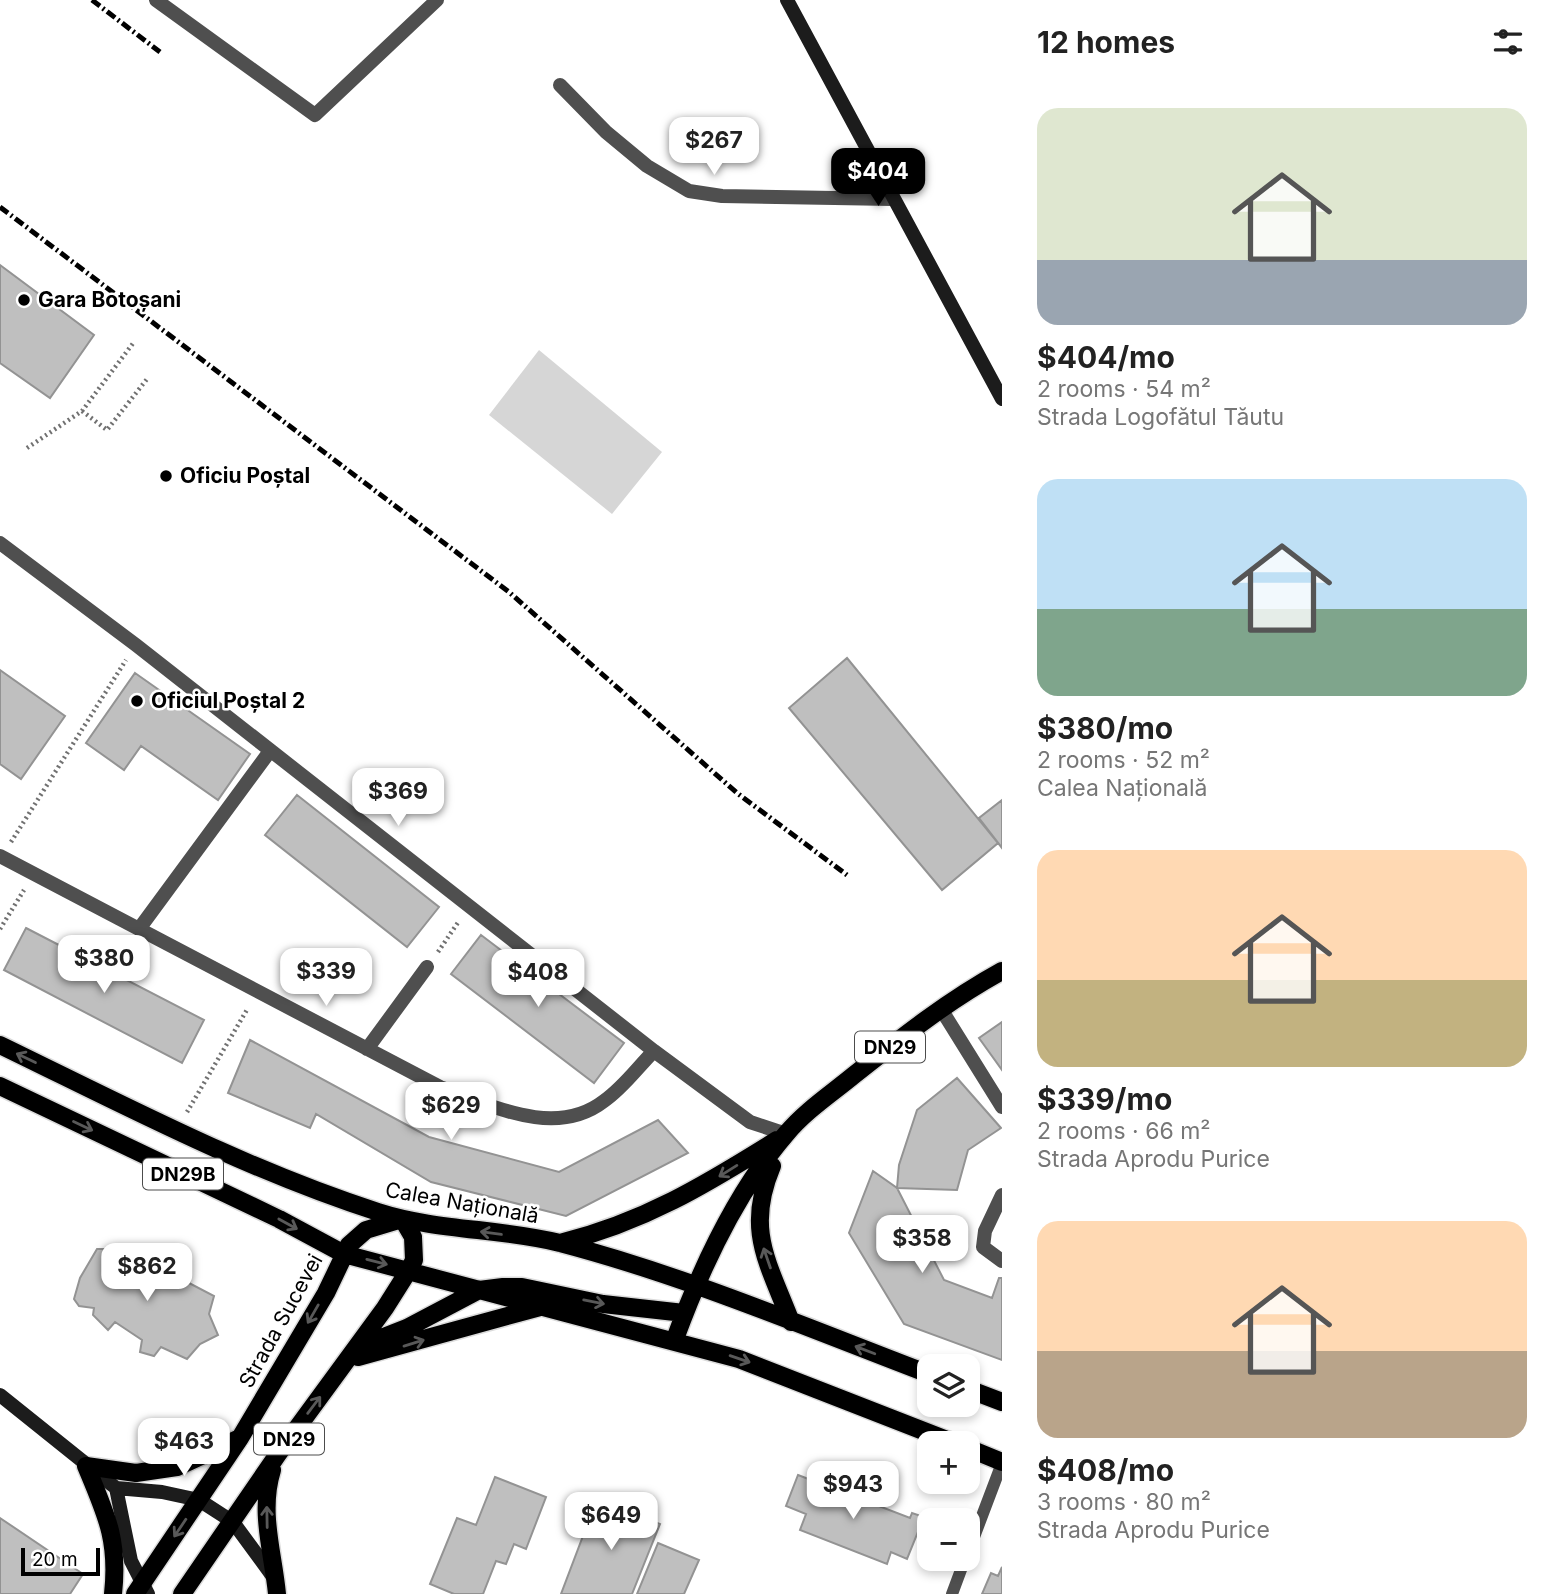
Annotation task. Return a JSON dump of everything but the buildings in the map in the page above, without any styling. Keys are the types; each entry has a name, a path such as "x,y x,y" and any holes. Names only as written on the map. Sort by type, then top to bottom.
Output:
{"main road":[{"path":"787,0 1002,399"},
{"name":"DN29","path":"559,1243 608,1231 706,1184 786,1134 826,1097 940,1009 1002,971"},
{"name":"Calea Națională","path":"0,1045 176,1131 295,1182 403,1220 559,1243 696,1286 917,1369"},
{"name":"DN29B","path":"0,1086 279,1219 344,1254 545,1306"},
{"path":"786,1134 764,1185 758,1227 791,1322"},
{"name":"DN29","path":"675,1339 696,1286 743,1195 786,1134"},
{"name":"DN29","path":"182,1594 409,1270 414,1260 413,1237 403,1220"},
{"name":"Strada Sucevei","path":"141,1591 240,1438 326,1293 349,1245 366,1230 403,1220"},
{"path":"352,1354 479,1290 522,1287 603,1304 684,1312"},
{"path":"352,1354 545,1306 675,1339 739,1359 924,1431"},
{"path":"980,1394 1002,1402"},
{"path":"0,1395 116,1488 162,1492 199,1500 233,1522 279,1590"},
{"path":"86,1466 136,1474 177,1467 240,1438"},
{"path":"980,1453 1002,1462"},
{"path":"278,1454 267,1487 266,1511 279,1590"},
{"path":"86,1466 114,1540 116,1567 113,1594"},
{"path":"116,1488 124,1534 141,1591"}],"street":[{"path":"156,0 315,115 437,0"},
{"path":"560,85 606,132 647,166 689,191 722,196 892,199"},
{"path":"0,543 136,645 654,1051 750,1122 786,1134"},
{"path":"139,929 270,751"},
{"path":"1,857 440,1087 510,1112 557,1120 580,1115 605,1101 654,1051"},
{"path":"367,1049 427,967"},
{"path":"940,1009 1002,1107"},
{"path":"1002,1195 985,1231 983,1247 1002,1261"}],"lane":[{"path":"980,1521 1002,1462"},
{"path":"952,1594 961,1571"}],"path":[{"path":"27,449 82,411 134,342"},
{"path":"82,411 107,430 147,379"},
{"path":"1,857 136,645"},
{"path":"0,929 33,874"},
{"path":"427,967 470,906"},
{"path":"176,1131 258,992"}],"shaded area":[{"path":"539,350 662,452 612,514 489,415"}],"railway":[{"path":"92,0 160,52"},
{"path":"0,207 509,592 737,793 847,875"}],"place":[{"name":"Gara Botoșani","path":"24,300"},
{"name":"Oficiu Poștal","path":"166,476"},
{"name":"Oficiul Poștal 2","path":"137,701"}]}
